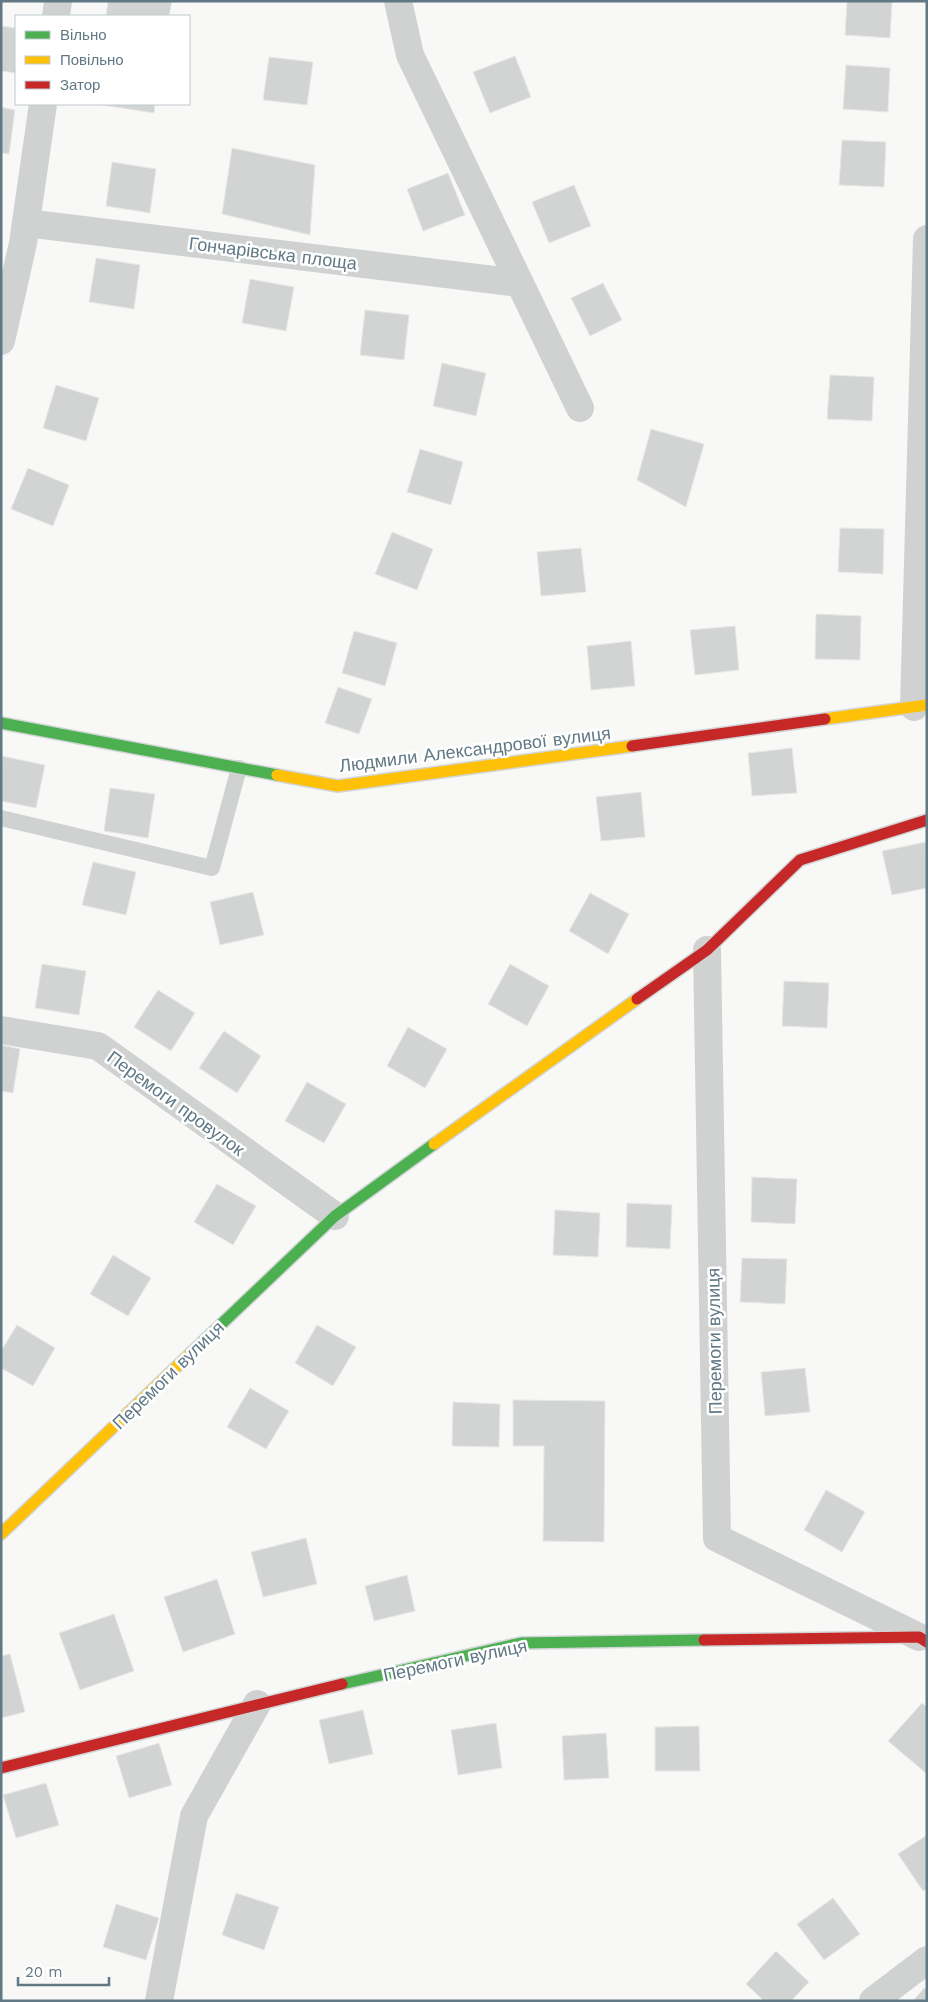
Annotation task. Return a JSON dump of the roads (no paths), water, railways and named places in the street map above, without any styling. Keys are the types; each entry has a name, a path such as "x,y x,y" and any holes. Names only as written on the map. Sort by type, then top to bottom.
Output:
{"street":[{"path":"56,15 58,1"},
{"path":"398,1 410,55 580,408"},
{"path":"1,341 26,222 43,105"},
{"name":"Гончарівська площа","path":"26,222 519,283"},
{"path":"920,706 927,239"},
{"name":"Людмили Александрової вулиця","path":"1,723 338,786 920,706"},
{"path":"707,950 800,860 927,820"},
{"name":"Перемоги вулиця","path":"1,1534 334,1216 488,1104 707,950"},
{"name":"Перемоги вулиця","path":"707,950 717,1538 923,1639"},
{"name":"Перемоги провулок","path":"1,1030 98,1046 334,1216"},
{"name":"Перемоги вулиця","path":"1,1768 257,1704 521,1643 923,1639"},
{"path":"159,2001 194,1816 257,1704"},
{"path":"873,2001 927,1960"}],"lane":[{"path":"1,818 212,868 239,768"}]}
